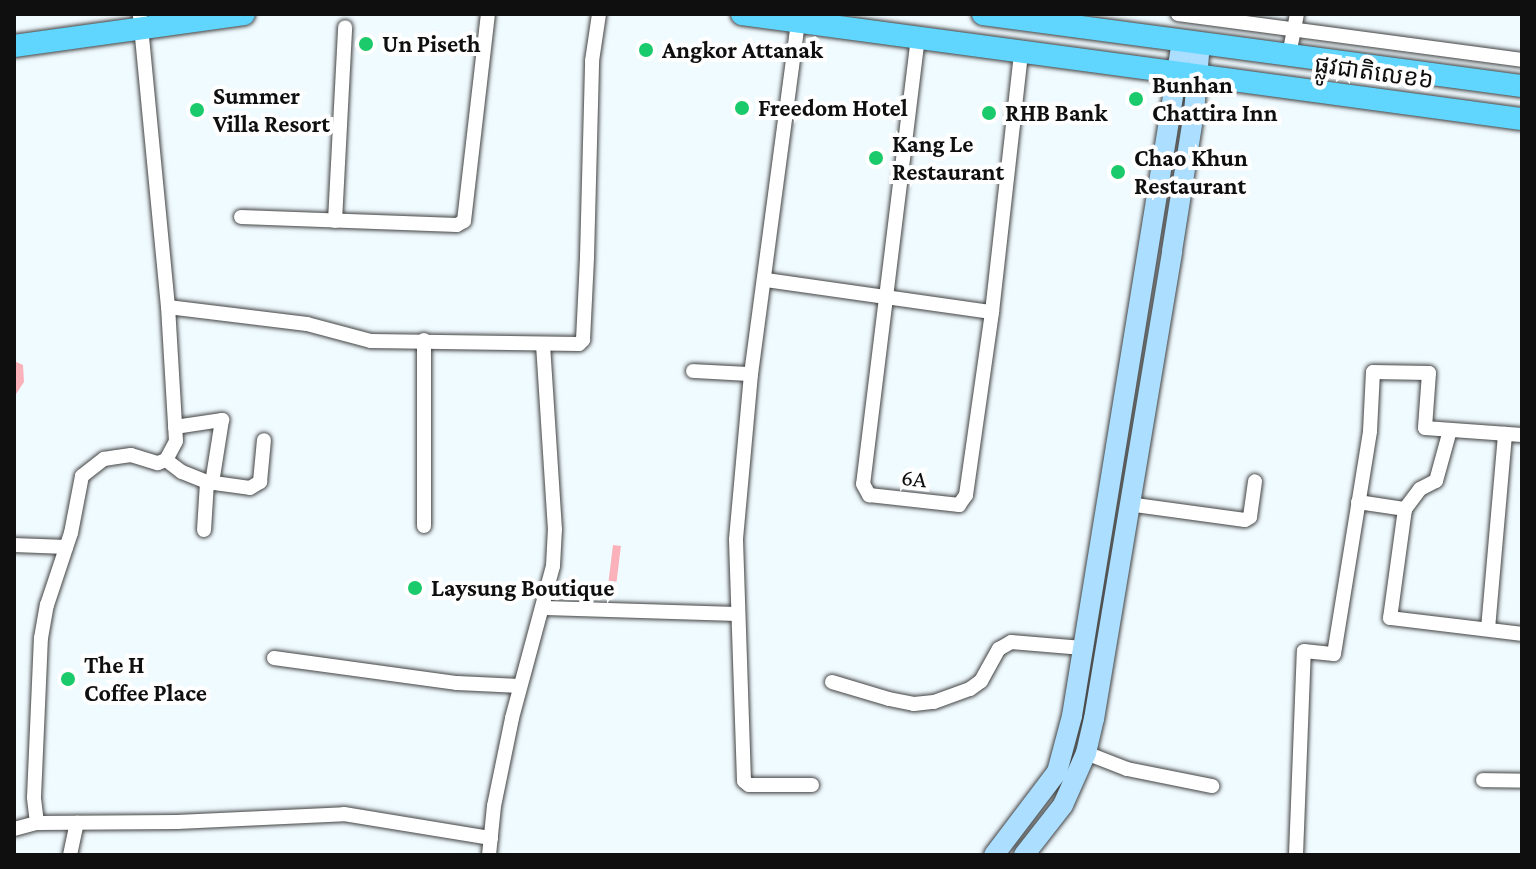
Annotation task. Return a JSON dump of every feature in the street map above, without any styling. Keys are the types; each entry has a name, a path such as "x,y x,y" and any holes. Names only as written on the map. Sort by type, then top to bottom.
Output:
{"main road":[{"path":"14,46 142,21 244,14"},
{"name":"ផ្លូវជាតិលេខ៦","path":"742,14 1522,119"},
{"name":"ផ្លូវជាតិលេខ៦","path":"983,14 1038,18 1191,42 1522,86"},
{"path":"994,855 1057,772 1072,716 1191,42"},
{"path":"1024,855 1063,805 1086,753 1184,174 1187,74"}],"street":[{"path":"241,217 457,225 464,221 488,14"},
{"path":"168,307 307,324 371,341 424,340 543,346 573,345 583,340 592,61 599,14"},
{"path":"1178,14 1295,21 1419,46 1522,60"},
{"path":"37,823 34,797 41,638 82,476 104,459 131,455 158,463 166,460 176,441 168,307 142,21"},
{"path":"1289,55 1295,21"},
{"path":"798,22 766,280 751,374 736,540 744,781 749,785 812,785"},
{"path":"335,221 345,27"},
{"name":"6A","path":"918,37 863,484 869,495 959,505 963,500 992,312 1021,52"},
{"path":"1415,72 1419,46"},
{"path":"766,280 992,312"},
{"path":"424,340 424,526"},
{"path":"489,855 497,790 520,686 552,576 555,530 543,346"},
{"path":"693,371 751,374"},
{"path":"1296,855 1304,651 1334,654 1370,431 1373,372 1429,373 1425,428 1522,435"},
{"path":"175,427 222,420 204,530"},
{"path":"1450,430 1436,481 1420,489 1405,509 1390,618 1522,634"},
{"path":"1488,629 1505,434"},
{"path":"166,460 182,472 210,483 250,488 260,482 264,440"},
{"path":"1128,504 1245,520 1250,517 1255,481"},
{"path":"1358,502 1405,509"},
{"path":"14,545 66,547"},
{"path":"544,608 738,614"},
{"path":"832,682 914,704 934,702 970,689 981,681 999,649 1011,642 1083,648"},
{"path":"274,658 457,683 520,686"},
{"path":"1086,753 1127,769 1212,786"},
{"path":"1483,780 1522,781"},
{"path":"14,829 37,823 177,822 344,814 491,838"},
{"path":"70,855 77,823"}],"shaded area":[{"path":"14,361 23,365 24,382 16,394"},
{"path":"613,545 621,546 617,582 609,581"}],"place":[{"name":"Un Piseth","path":"366,44"},
{"name":"Angkor Attanak","path":"646,50"},
{"name":"Bunhan Chattira Inn","path":"1136,99"},
{"name":"Freedom Hotel","path":"742,108"},
{"name":"Summer Villa Resort","path":"197,110"},
{"name":"RHB Bank","path":"989,113"},
{"name":"Kang Le Restaurant","path":"876,158"},
{"name":"Chao Khun Restaurant","path":"1118,172"},
{"name":"Laysung Boutique","path":"415,588"},
{"name":"The H Coffee Place","path":"68,679"}]}
